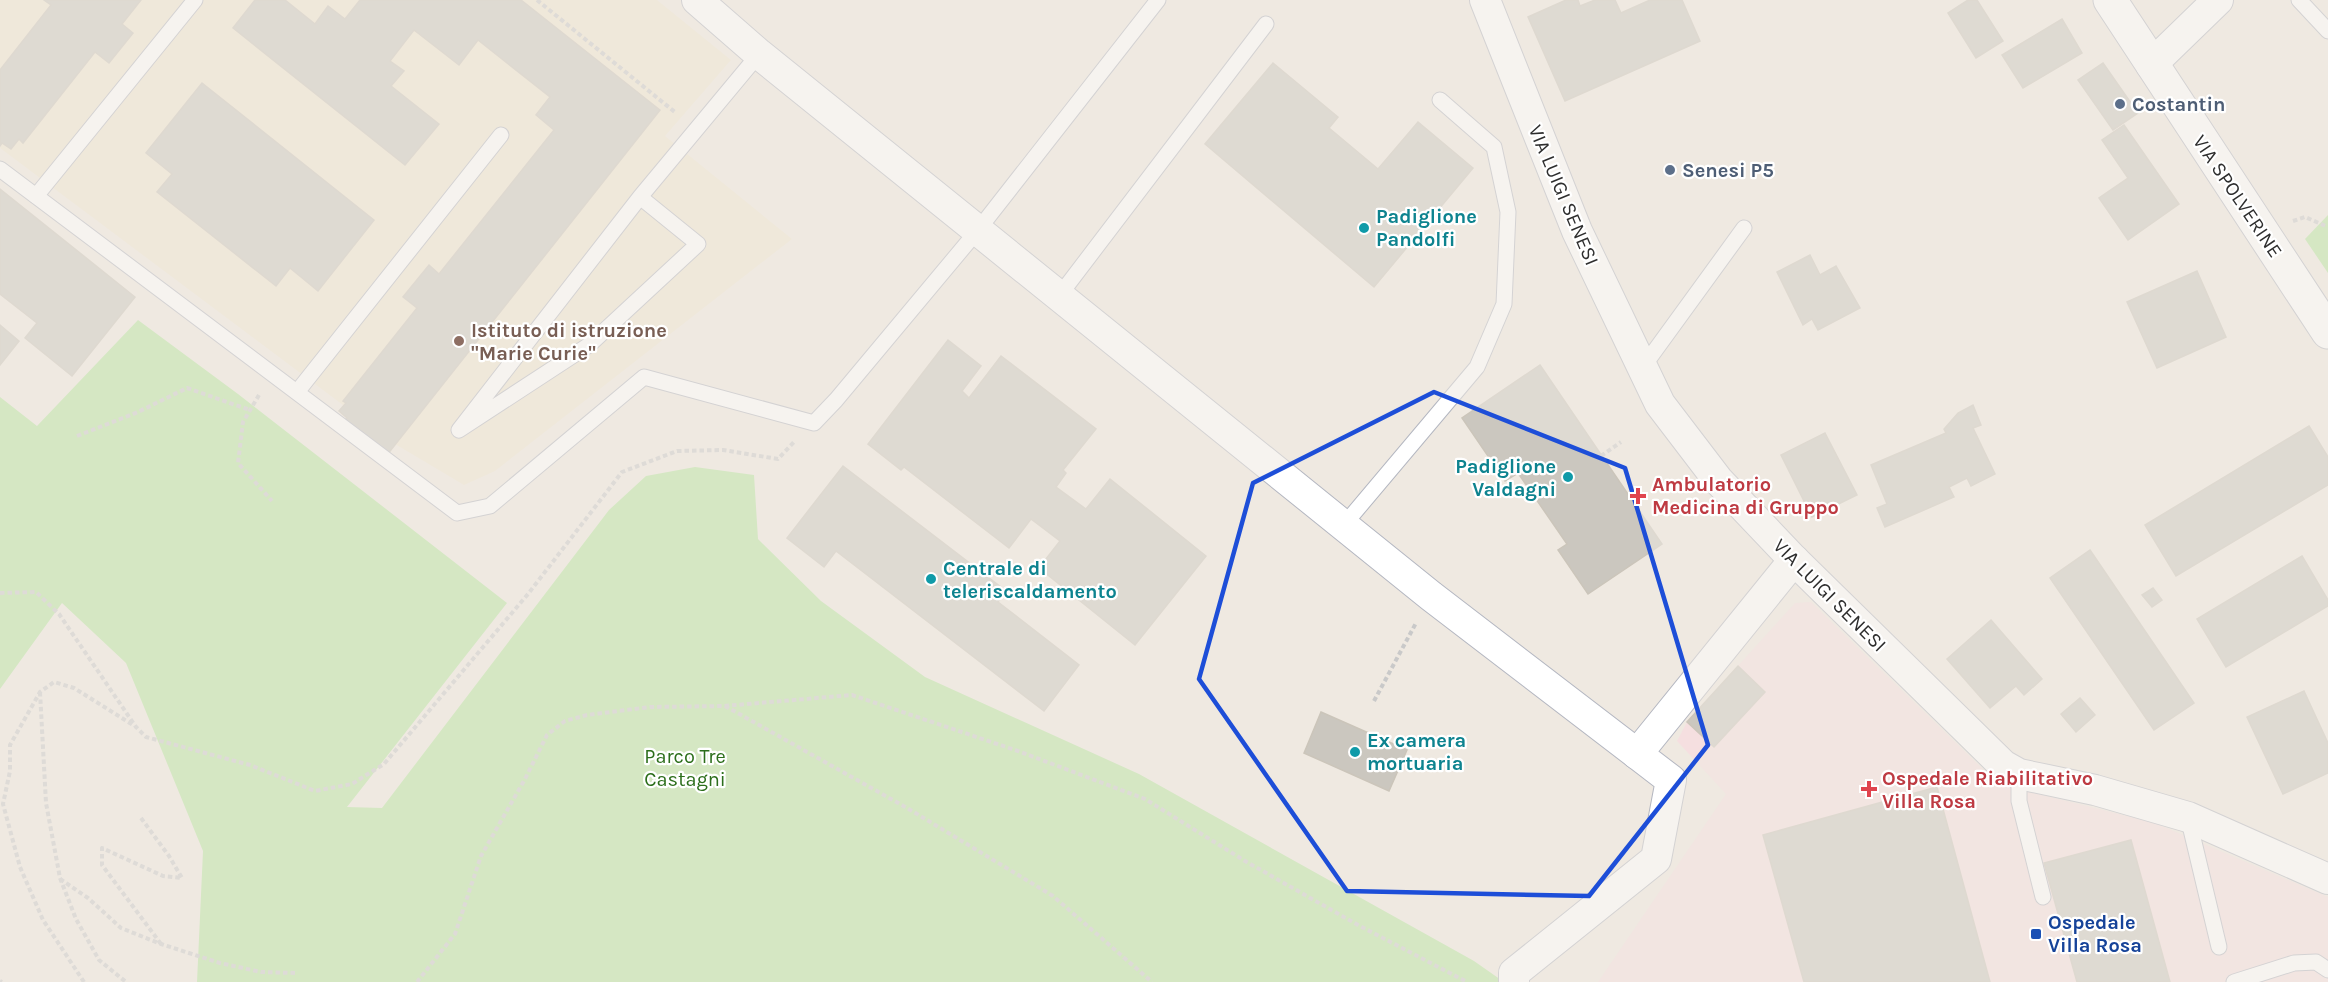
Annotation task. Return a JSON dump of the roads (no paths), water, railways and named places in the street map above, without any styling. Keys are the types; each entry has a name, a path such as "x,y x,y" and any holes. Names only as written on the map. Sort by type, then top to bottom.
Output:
{"main road":[{"name":"VIA SPOLVERINE","path":"2110,0 2328,332"}],"street":[{"path":"697,0 759,54 1343,526 1671,780 1656,859 1514,973 1514,982"},
{"name":"VIA LUIGI SENESI","path":"1485,0 1577,231 1660,404 1718,480 1794,560 2003,765 2019,774 2095,790 2188,818 2328,879"},
{"path":"2151,65 2218,0"},
{"path":"1637,754 1794,560"}],"lane":[{"path":"36,196 195,0"},
{"path":"0,169 457,513 490,506 644,377 814,423 836,400 978,230 1158,0"},
{"path":"2299,0 2328,31"},
{"path":"1059,296 1266,24"},
{"path":"640,196 698,244 589,345 459,430 640,196 759,54"},
{"path":"1343,526 1477,367 1504,304 1508,212 1494,147 1440,100"},
{"path":"297,392 501,135"},
{"path":"1643,367 1744,228"},
{"path":"2019,774 2019,801 2043,897"},
{"path":"2188,818 2219,947"},
{"path":"2234,982 2294,963 2316,962 2328,970"}],"place":[{"name":"Costantin","path":"2120,104"},
{"name":"Senesi P5","path":"1670,170"},
{"name":"Padiglione Pandolfi","path":"1364,228"},
{"name":"Istituto di istruzione \"Marie Curie\"","path":"459,341"},
{"name":"Padiglione Valdagni","path":"1568,477"},
{"name":"Ambulatorio Medicina di Gruppo","path":"1638,496"},
{"name":"Centrale di teleriscaldamento","path":"931,579"},
{"name":"Ex camera mortuaria","path":"1355,752"},
{"name":"Ospedale Riabilitativo Villa Rosa","path":"1869,789"},
{"name":"Ospedale Villa Rosa","path":"2036,934"}],"park label":[{"name":"Parco Tre Castagni","path":"685,768"}]}
